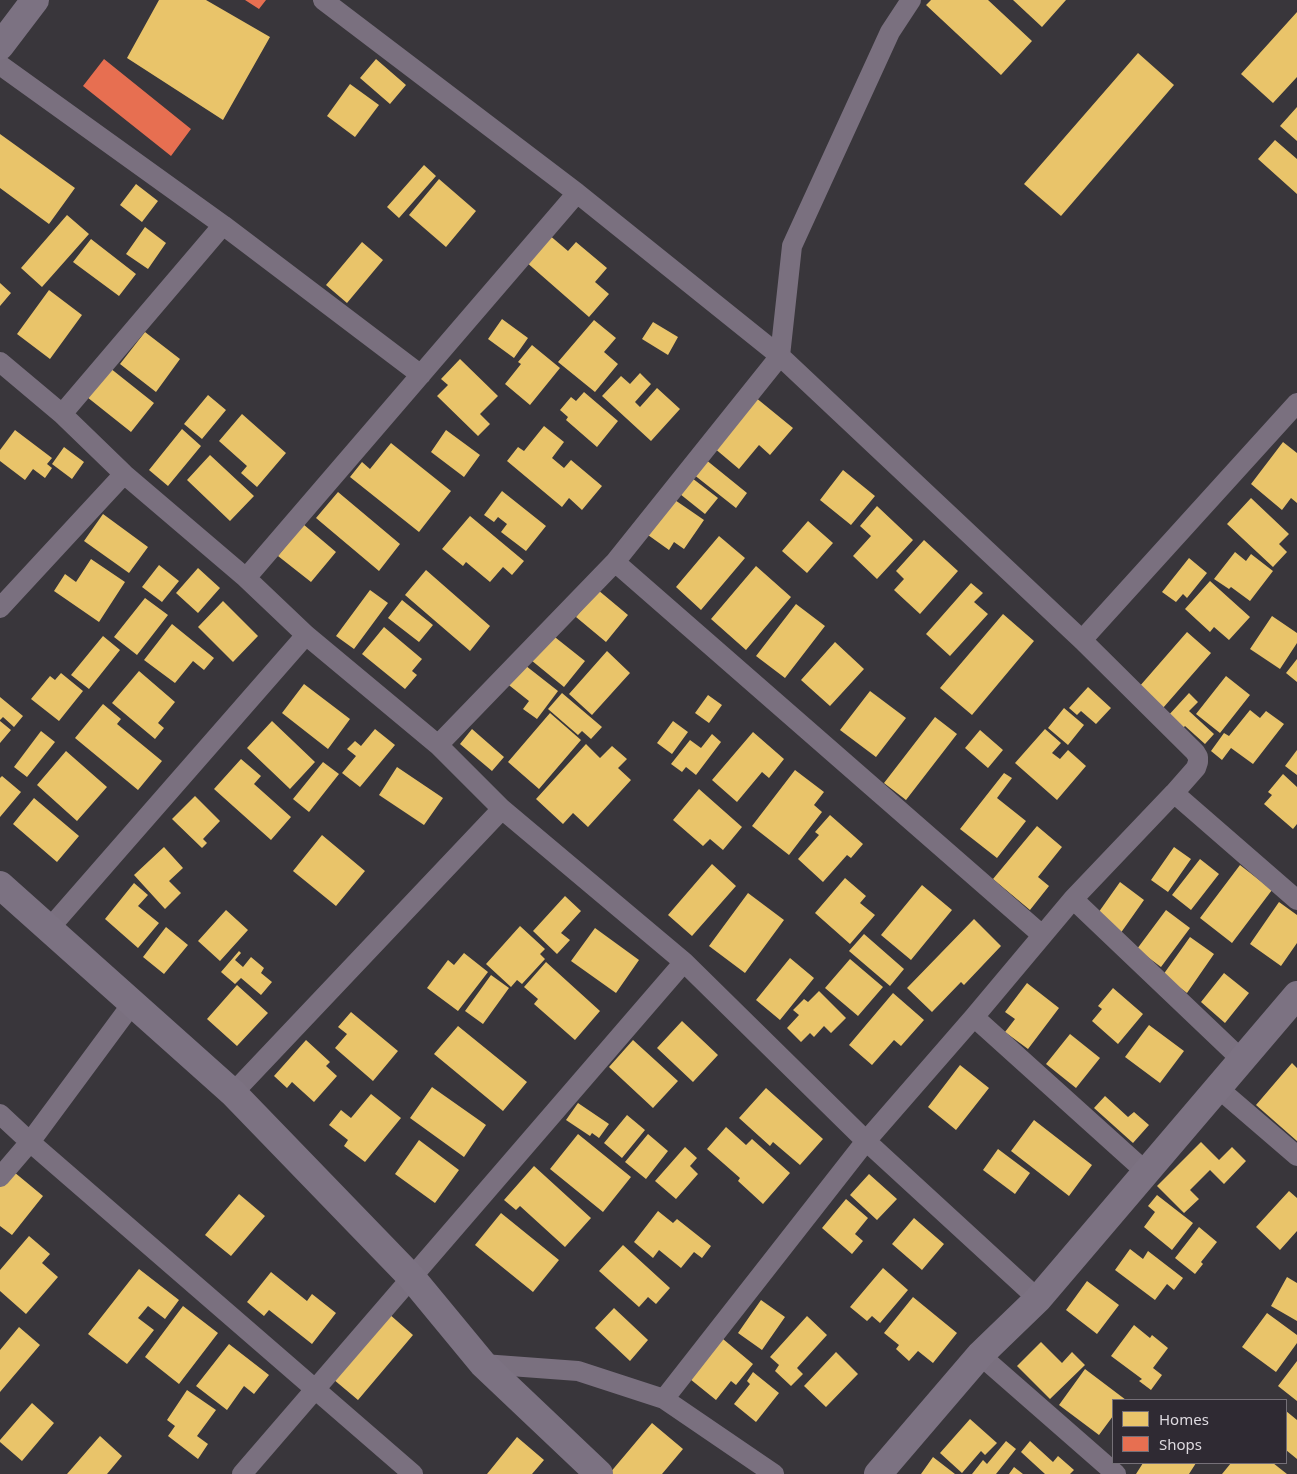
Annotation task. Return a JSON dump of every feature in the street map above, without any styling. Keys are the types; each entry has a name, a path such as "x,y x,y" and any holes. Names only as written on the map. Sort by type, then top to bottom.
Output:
{"street":[{"path":"0,46 34,0"},
{"path":"323,0 577,194 780,356 1082,640 1195,752 1198,762 1196,768 1174,793 1073,899 866,1141 664,1399"},
{"path":"438,745 614,562 780,356 792,246 890,32 910,0"},
{"path":"0,65 222,225 421,375"},
{"path":"246,578 577,194"},
{"path":"62,414 222,225"},
{"path":"0,362 62,414 124,474 246,578 306,635 438,745 502,809 684,962 866,1141 1038,1299"},
{"path":"1082,640 1297,403"},
{"path":"0,608 124,474"},
{"path":"614,562 1042,935"},
{"path":"48,930 306,635"},
{"path":"1174,793 1297,900"},
{"path":"233,1093 502,809"},
{"path":"0,886 233,1093 412,1278 483,1364 599,1474"},
{"path":"1073,899 1242,1060"},
{"path":"242,1474 684,962"},
{"path":"878,1474 980,1355 1038,1299 1297,995"},
{"path":"0,1177 30,1142 132,1004"},
{"path":"974,1017 1146,1172"},
{"path":"1218,1088 1297,1156"},
{"path":"0,1114 413,1474"},
{"path":"980,1355 1116,1474"},
{"path":"483,1364 578,1372 664,1399 774,1474"}],"building: Homes":[{"path":"159,0 206,0 270,37 223,120 127,58"},
{"path":"931,0 988,0 1032,41 1001,75 926,5"},
{"path":"1013,0 1066,0 1042,27"},
{"path":"1297,12 1297,77 1273,103 1241,74"},
{"path":"1138,53 1174,85 1061,216 1024,184"},
{"path":"376,59 406,85 390,104 360,78"},
{"path":"350,84 379,105 355,137 327,116"},
{"path":"1297,107 1297,141 1280,126"},
{"path":"0,134 75,188 49,224 0,188"},
{"path":"1275,140 1297,159 1297,194 1258,159"},
{"path":"424,165 436,176 399,218 387,207"},
{"path":"439,179 476,211 446,247 409,215"},
{"path":"136,184 158,201 142,222 120,205"},
{"path":"67,215 89,234 42,287 21,268"},
{"path":"145,227 166,243 148,269 126,254"},
{"path":"548,234 568,251 576,242 607,268 595,282 609,294 589,317 525,261"},
{"path":"91,239 136,274 119,296 73,262"},
{"path":"362,242 383,260 347,303 326,285"},
{"path":"0,283 11,293 0,306"},
{"path":"49,290 82,315 50,359 17,334"},
{"path":"502,319 528,338 514,358 488,339"},
{"path":"594,320 616,338 604,352 618,364 595,392 558,362"},
{"path":"653,322 678,337 668,355 642,339"},
{"path":"145,332 180,359 156,392 120,364"},
{"path":"532,345 560,368 530,405 505,384 521,364 518,362"},
{"path":"460,359 498,396 480,414 490,424 478,436 437,396 448,385 441,379"},
{"path":"110,368 154,403 131,432 87,397"},
{"path":"640,373 651,384 635,402 640,407 657,388 680,409 651,441 602,396 621,376 630,384"},
{"path":"584,392 618,421 597,447 566,420 568,417 560,410 571,397 576,401"},
{"path":"208,395 226,410 202,439 184,424"},
{"path":"755,397 793,428 770,455 759,445 739,469 713,447"},
{"path":"242,414 286,453 257,487 241,473 247,466 219,441"},
{"path":"544,426 564,442 552,458 564,468 571,460 602,486 582,510 569,498 562,507 507,461 518,447 524,451"},
{"path":"182,429 201,446 168,486 149,470"},
{"path":"15,430 52,458 47,464 52,468 45,478 33,469 25,480 0,461 0,450"},
{"path":"446,430 480,455 464,477 431,452"},
{"path":"1283,442 1297,453 1297,503 1291,498 1282,510 1251,484"},
{"path":"391,443 451,491 419,532 350,477 362,462 370,469"},
{"path":"64,447 84,462 72,479 52,464"},
{"path":"210,455 254,496 230,521 187,480"},
{"path":"705,459 747,493 736,508 693,474"},
{"path":"843,470 875,496 851,525 820,500"},
{"path":"692,478 718,498 705,514 680,494"},
{"path":"502,491 546,526 526,551 501,532 507,524 498,517 494,522 484,515"},
{"path":"338,492 400,544 379,571 316,518"},
{"path":"672,498 704,520 684,549 674,542 669,550 648,535"},
{"path":"1251,498 1289,534 1279,544 1287,552 1273,567 1227,524"},
{"path":"877,506 913,540 877,579 853,556 871,536 860,526"},
{"path":"103,514 148,547 129,573 84,541"},
{"path":"470,516 524,561 512,575 503,567 490,582 466,562 463,566 442,549"},
{"path":"808,521 833,543 807,573 782,551"},
{"path":"303,524 336,552 311,582 278,556"},
{"path":"719,536 745,558 701,610 676,587"},
{"path":"924,540 958,571 920,614 894,590 904,579 896,571"},
{"path":"1235,552 1246,561 1251,554 1273,571 1250,601 1231,587 1229,589 1214,579"},
{"path":"1189,558 1207,573 1187,598 1183,594 1176,602 1162,592"},
{"path":"91,559 125,582 99,622 54,591 65,574 76,582"},
{"path":"159,565 179,581 162,602 142,587"},
{"path":"756,566 791,597 746,650 711,619"},
{"path":"198,568 220,588 198,613 176,593"},
{"path":"426,570 490,626 470,651 405,595"},
{"path":"1210,581 1250,617 1229,640 1214,627 1210,632 1185,609"},
{"path":"971,583 983,593 974,602 988,614 950,656 926,634"},
{"path":"370,590 388,603 354,649 336,636"},
{"path":"598,590 628,615 606,642 576,617"},
{"path":"145,598 168,615 137,655 114,637"},
{"path":"402,600 433,625 419,642 388,618"},
{"path":"223,601 258,636 233,662 198,627"},
{"path":"796,604 825,626 785,678 756,656"},
{"path":"1003,614 1034,641 972,715 940,688"},
{"path":"1272,616 1297,633 1297,643 1280,669 1250,649"},
{"path":"172,624 214,658 204,670 193,661 175,683 144,660"},
{"path":"384,627 422,659 412,671 417,675 405,689 362,654"},
{"path":"1187,632 1211,653 1163,708 1139,687"},
{"path":"551,634 585,661 564,687 531,660"},
{"path":"103,636 120,650 89,689 71,675"},
{"path":"835,642 864,669 830,706 801,680"},
{"path":"607,651 630,673 592,715 569,694"},
{"path":"1297,659 1297,682 1286,673"},
{"path":"521,662 558,691 537,719 523,709 529,701 505,682"},
{"path":"139,671 175,702 158,723 164,728 155,739 112,703"},
{"path":"61,673 83,691 59,721 31,699 50,676 55,680"},
{"path":"1226,676 1250,695 1220,733 1196,714"},
{"path":"304,684 350,719 328,749 282,713"},
{"path":"1088,687 1111,708 1096,724 1081,711 1077,715 1069,708"},
{"path":"870,691 906,718 876,757 840,730"},
{"path":"562,693 602,727 591,739 582,731 578,735 548,709"},
{"path":"1189,693 1198,702 1189,711 1214,734 1205,744 1185,726 1181,730 1167,717"},
{"path":"708,695 722,705 709,723 695,713"},
{"path":"0,697 23,716 14,727 3,717 0,720"},
{"path":"103,704 121,719 117,724 162,761 138,790 75,738"},
{"path":"1064,708 1084,725 1068,745 1048,728"},
{"path":"1250,710 1260,718 1266,711 1284,724 1253,764 1231,748 1222,760 1211,751 1224,733 1229,736"},
{"path":"550,713 581,740 539,789 508,762"},
{"path":"935,717 957,734 906,800 884,783"},
{"path":"0,721 11,730 0,743"},
{"path":"272,721 315,762 290,789 247,748"},
{"path":"673,721 688,732 672,754 657,743"},
{"path":"375,729 395,745 360,787 342,773 356,756 347,749 355,741 361,746"},
{"path":"472,729 504,757 492,771 460,744"},
{"path":"1045,729 1061,743 1052,753 1060,759 1068,750 1086,766 1057,800 1015,763"},
{"path":"980,730 1003,750 988,768 965,748"},
{"path":"41,731 55,742 27,777 14,767"},
{"path":"753,732 784,759 769,778 762,772 737,802 712,780"},
{"path":"712,734 721,742 696,775 686,767 682,772 671,764 690,740 701,748"},
{"path":"586,744 600,758 612,746 627,759 618,768 631,780 588,827 573,813 563,824 536,799"},
{"path":"1297,750 1297,775 1285,766"},
{"path":"66,751 107,787 77,821 37,785"},
{"path":"241,759 261,776 254,784 291,817 271,840 214,789"},
{"path":"323,762 339,774 309,812 293,799"},
{"path":"397,767 443,798 424,825 379,795"},
{"path":"795,770 824,792 814,805 822,812 789,855 752,826"},
{"path":"1004,773 1012,778 997,798 1026,821 997,858 960,829"},
{"path":"1283,774 1297,787 1297,824 1293,829 1264,804 1272,795 1268,792"},
{"path":"2,776 21,792 0,817 0,778"},
{"path":"699,789 742,827 723,850 710,839 703,846 673,820"},
{"path":"195,796 220,821 203,839 207,843 202,848 172,819"},
{"path":"34,798 79,836 57,862 13,824"},
{"path":"830,815 863,844 851,858 847,855 823,882 798,859 819,835 815,832"},
{"path":"1037,826 1062,847 1038,877 1049,886 1030,910 993,879"},
{"path":"322,835 365,871 336,906 293,871"},
{"path":"164,847 183,868 169,881 181,893 165,909 134,875"},
{"path":"1174,847 1191,859 1168,892 1151,880"},
{"path":"1200,859 1219,874 1191,910 1172,895"},
{"path":"712,864 736,886 692,936 668,915"},
{"path":"1240,865 1272,890 1232,943 1200,918"},
{"path":"845,878 866,896 860,903 875,915 850,944 815,913"},
{"path":"1120,882 1144,900 1120,934 1096,916"},
{"path":"134,883 148,895 138,906 159,923 138,948 105,919"},
{"path":"922,885 952,910 911,960 881,935"},
{"path":"748,893 784,920 745,973 709,946"},
{"path":"565,896 581,911 561,933 570,940 557,954 533,931"},
{"path":"1279,902 1297,915 1297,943 1281,966 1250,944"},
{"path":"226,910 248,930 220,961 198,941"},
{"path":"1166,910 1190,928 1161,967 1137,949"},
{"path":"974,919 1001,946 964,985 961,982 932,1012 907,988"},
{"path":"520,926 545,949 540,954 545,959 522,984 517,980 511,987 486,964"},
{"path":"166,927 188,945 164,974 143,957"},
{"path":"595,928 639,960 616,993 571,961"},
{"path":"864,934 904,969 890,986 849,951"},
{"path":"1190,937 1214,954 1187,993 1163,975"},
{"path":"239,951 241,953 235,960 243,967 251,957 264,968 261,973 272,982 261,995 241,978 235,984 221,972"},
{"path":"464,953 488,972 458,1011 427,988 448,960 454,965"},
{"path":"790,958 814,978 780,1020 756,1000"},
{"path":"850,959 883,987 858,1016 825,988"},
{"path":"546,962 600,1011 575,1040 534,1004 538,999 524,987"},
{"path":"1224,973 1249,993 1225,1023 1201,1002"},
{"path":"491,975 509,988 483,1024 465,1011"},
{"path":"1027,983 1059,1008 1028,1049 1005,1032 1015,1019 1005,1012"},
{"path":"237,985 268,1013 237,1046 207,1019"},
{"path":"1113,988 1143,1014 1118,1044 1092,1021 1102,1009 1098,1006"},
{"path":"819,991 846,1018 831,1033 824,1026 814,1037 810,1033 801,1042 787,1028 799,1015 793,1010 804,999 808,1002"},
{"path":"893,993 924,1020 901,1046 894,1040 872,1065 849,1045"},
{"path":"351,1012 398,1051 373,1081 335,1048 347,1034 338,1027"},
{"path":"682,1021 718,1055 693,1082 657,1048"},
{"path":"1149,1025 1184,1051 1160,1083 1125,1057"},
{"path":"458,1026 527,1082 503,1111 434,1054"},
{"path":"1070,1034 1100,1058 1076,1088 1046,1064"},
{"path":"306,1040 330,1062 326,1066 337,1076 314,1102 292,1082 287,1088 274,1076"},
{"path":"633,1040 678,1081 653,1108 609,1067"},
{"path":"1292,1063 1297,1068 1297,1141 1256,1105"},
{"path":"960,1065 989,1088 956,1130 928,1107"},
{"path":"432,1087 486,1125 464,1157 410,1118"},
{"path":"766,1088 823,1139 800,1165 773,1142 770,1146 739,1118"},
{"path":"371,1094 401,1118 365,1162 344,1146 348,1140 329,1125 341,1110 351,1118"},
{"path":"1105,1096 1128,1117 1134,1112 1149,1125 1133,1143 1094,1108"},
{"path":"578,1103 609,1124 599,1138 592,1133 590,1136 566,1120"},
{"path":"627,1115 645,1130 622,1158 604,1143"},
{"path":"1034,1120 1092,1165 1069,1196 1011,1151"},
{"path":"726,1127 746,1145 752,1139 790,1173 763,1204 738,1181 740,1178 707,1149"},
{"path":"578,1134 631,1177 603,1212 550,1169"},
{"path":"648,1134 668,1151 646,1179 625,1162"},
{"path":"419,1140 459,1170 435,1203 395,1174"},
{"path":"1201,1142 1219,1160 1232,1147 1246,1161 1224,1184 1210,1170 1190,1190 1199,1199 1184,1213 1157,1186"},
{"path":"685,1147 697,1158 690,1166 698,1174 676,1199 655,1181"},
{"path":"998,1149 1030,1173 1015,1194 983,1170"},
{"path":"534,1166 591,1218 565,1247 520,1206 516,1210 504,1200"},
{"path":"8,1167 43,1196 12,1235 0,1226 0,1177"},
{"path":"869,1174 897,1199 877,1220 850,1195"},
{"path":"1289,1191 1297,1198 1297,1231 1280,1250 1256,1227"},
{"path":"239,1194 265,1216 231,1256 205,1235"},
{"path":"1157,1195 1193,1223 1172,1250 1144,1227 1155,1212 1148,1206"},
{"path":"846,1199 868,1218 855,1234 863,1241 852,1254 822,1228"},
{"path":"658,1211 673,1223 677,1219 711,1246 702,1258 694,1252 681,1268 659,1250 653,1258 634,1242"},
{"path":"501,1213 559,1260 533,1292 475,1245"},
{"path":"914,1218 944,1244 922,1270 892,1244"},
{"path":"1199,1227 1217,1242 1201,1262 1203,1264 1195,1274 1175,1258"},
{"path":"29,1236 50,1254 42,1263 58,1277 26,1314 0,1291 0,1270"},
{"path":"623,1245 670,1288 656,1304 648,1297 639,1307 599,1271"},
{"path":"1130,1249 1143,1259 1148,1251 1183,1278 1174,1290 1167,1284 1155,1300 1115,1270"},
{"path":"883,1268 908,1290 880,1323 872,1316 867,1321 850,1307"},
{"path":"139,1269 179,1300 165,1319 148,1306 138,1318 154,1330 127,1364 88,1334"},
{"path":"271,1272 307,1301 312,1294 336,1313 312,1344 269,1310 264,1316 247,1302"},
{"path":"1287,1277 1297,1283 1297,1321 1271,1306"},
{"path":"1087,1281 1119,1305 1097,1334 1066,1310"},
{"path":"913,1297 957,1333 933,1363 918,1351 909,1361 896,1349 899,1345 884,1333"},
{"path":"761,1300 785,1317 762,1350 738,1333"},
{"path":"183,1306 218,1333 179,1384 145,1357"},
{"path":"614,1308 648,1340 630,1361 595,1328"},
{"path":"388,1313 413,1335 358,1400 333,1379"},
{"path":"1267,1313 1297,1335 1297,1343 1276,1372 1242,1347"},
{"path":"807,1316 827,1335 797,1368 803,1374 791,1386 775,1371 779,1365 770,1357"},
{"path":"1134,1325 1150,1338 1152,1335 1168,1348 1153,1368 1162,1375 1151,1390 1139,1381 1142,1379 1111,1356"},
{"path":"19,1327 40,1345 0,1392 0,1350"},
{"path":"723,1339 753,1364 736,1385 731,1381 716,1400 690,1379"},
{"path":"1041,1342 1062,1363 1072,1352 1085,1365 1050,1399 1017,1366"},
{"path":"229,1344 269,1375 254,1394 244,1386 227,1410 196,1386"},
{"path":"836,1352 858,1374 826,1407 804,1386"},
{"path":"1297,1361 1297,1401 1278,1386"},
{"path":"1085,1369 1125,1399 1112,1399 1112,1417 1099,1435 1059,1405"},
{"path":"753,1372 779,1393 756,1422 734,1404 750,1384 747,1381"},
{"path":"187,1390 216,1410 197,1436 208,1444 198,1459 168,1436 175,1426 167,1420"},
{"path":"32,1403 54,1423 22,1461 0,1440"},
{"path":"1287,1412 1297,1420 1297,1459 1287,1451"},
{"path":"970,1419 997,1443 985,1455 981,1451 962,1473 940,1453"},
{"path":"652,1423 683,1449 662,1474 609,1474"},
{"path":"100,1436 122,1456 107,1474 67,1474"},
{"path":"517,1437 544,1460 532,1474 487,1474"},
{"path":"1006,1441 1016,1449 996,1474 972,1474 983,1460 987,1464"},
{"path":"1030,1441 1053,1462 1058,1456 1074,1470 1070,1474 1045,1474 1021,1452"},
{"path":"933,1457 955,1474 921,1474"},
{"path":"1142,1464 1195,1464 1189,1474 1136,1474"},
{"path":"1230,1464 1274,1464 1287,1474 1222,1474"},
{"path":"1014,1467 1023,1474 1009,1474"}],"building: Shops":[{"path":"245,0 266,0 259,9"},
{"path":"104,59 191,129 171,156 83,86"}]}
